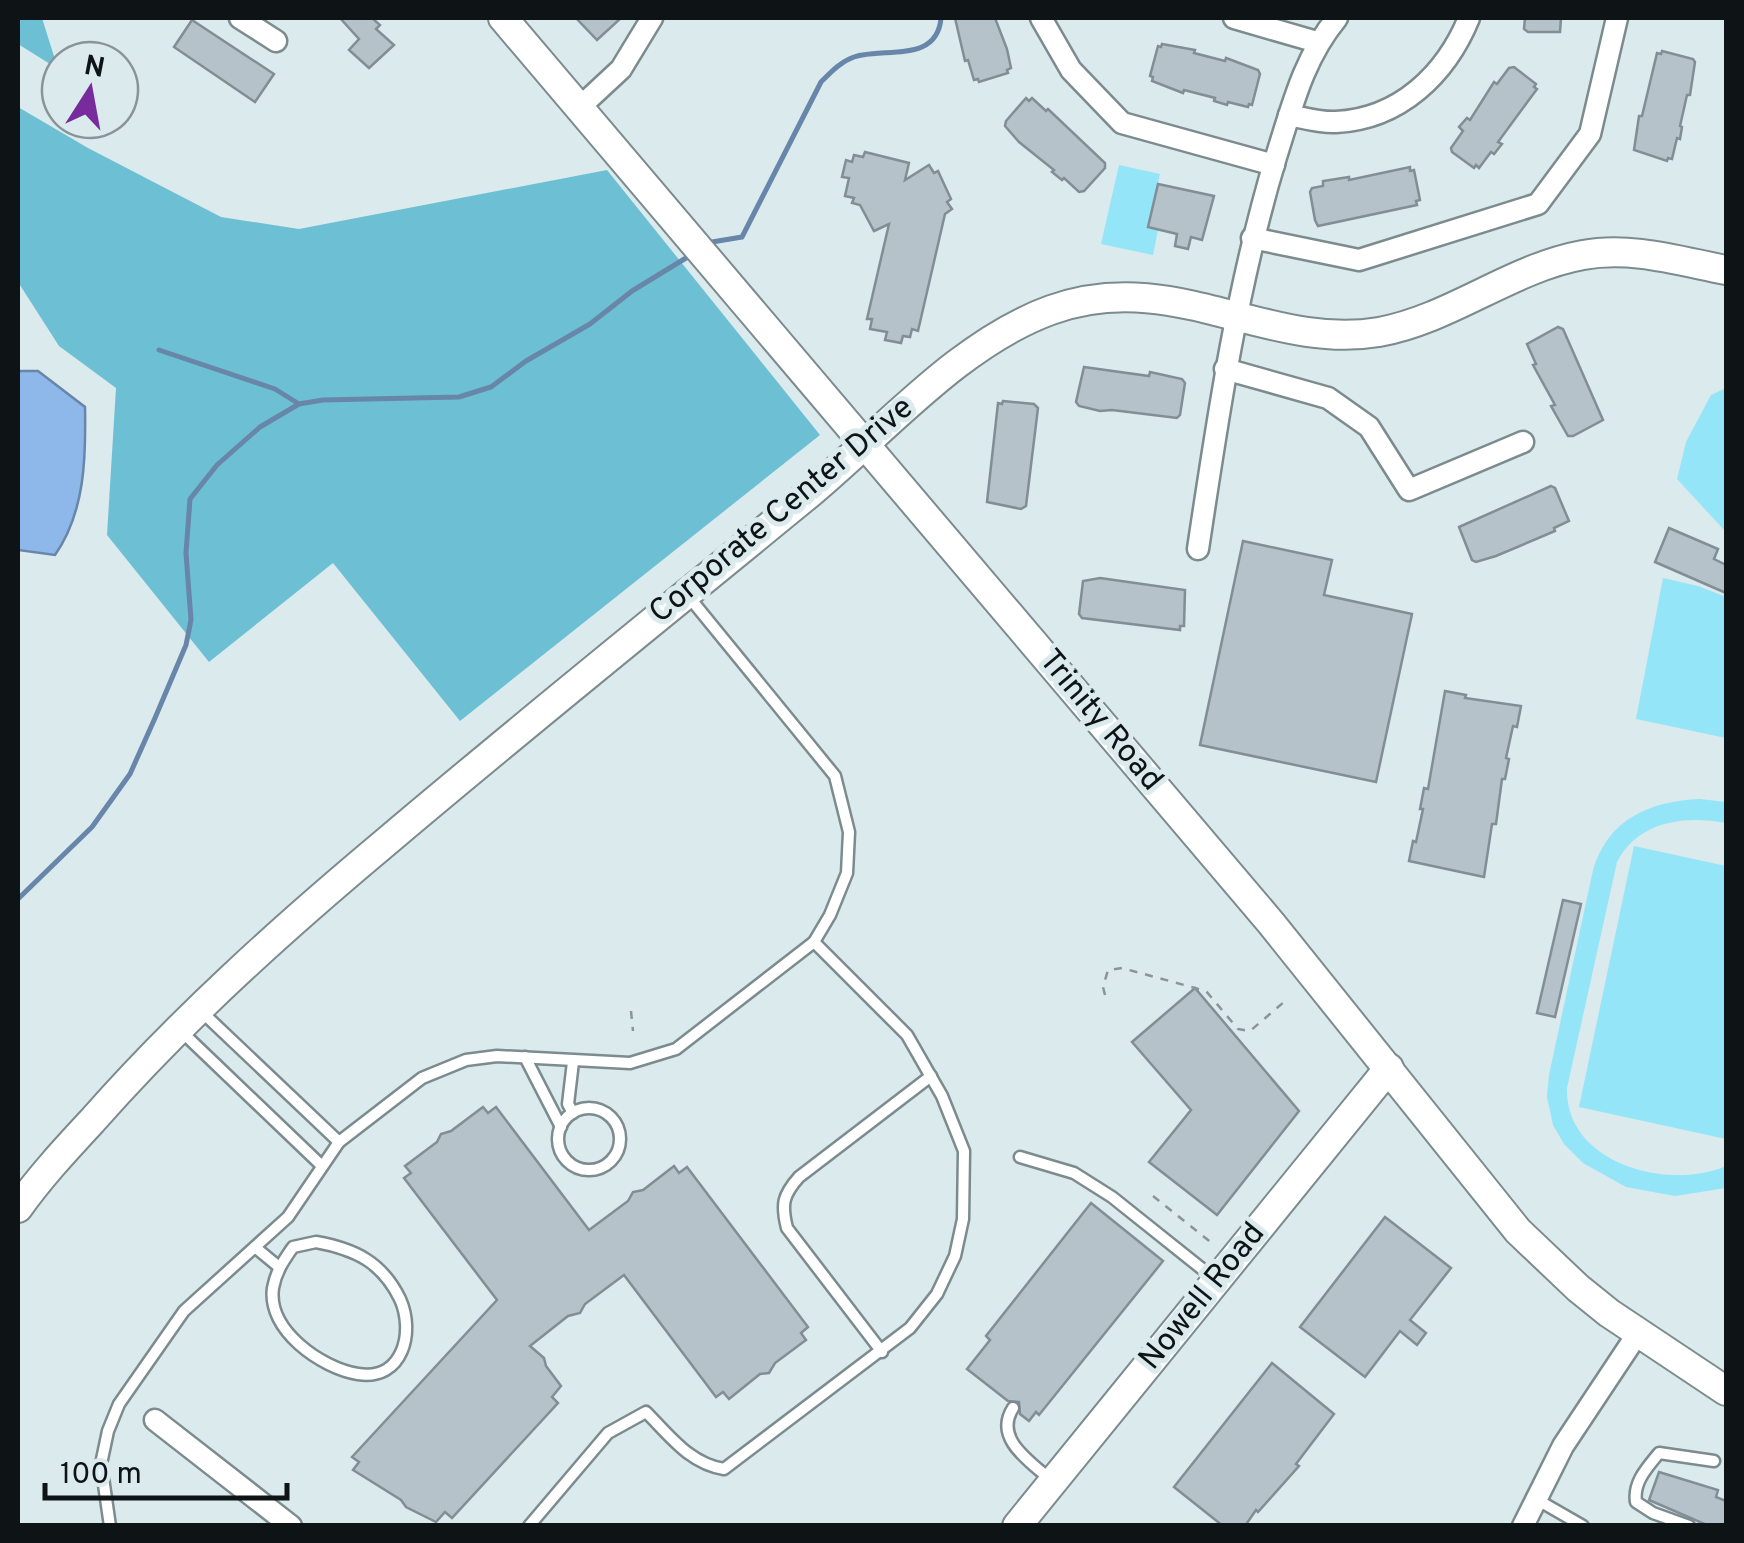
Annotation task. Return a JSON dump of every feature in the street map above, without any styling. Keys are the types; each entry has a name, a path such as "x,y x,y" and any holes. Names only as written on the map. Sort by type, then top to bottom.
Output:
{"street":[{"path":"240,18 276,42"},
{"name":"Trinity Road","path":"502,18 1271,922 1531,1246 1638,1333 1726,1391"},
{"path":"580,108 620,69 652,18"},
{"path":"1041,18 1071,70 1122,123 1274,165"},
{"path":"1234,18 1317,42"},
{"path":"1198,549 1224,369 1252,238 1299,80 1317,42 1336,18"},
{"path":"1289,115 1333,123 1374,116 1420,92 1458,46 1470,18"},
{"path":"1252,238 1359,260 1538,204 1590,134 1617,18"},
{"name":"Corporate Center Drive","path":"22,1193 188,1018 304,912 867,446 922,393 971,354 1020,323 1056,308 1094,299 1136,296 1320,334 1351,336 1424,321 1544,266 1582,255 1628,252 1726,270"},
{"path":"1224,369 1328,398 1369,427 1409,490 1523,442"},
{"name":"Nowell Road","path":"1017,1526 1389,1068"},
{"path":"1523,1526 1563,1446 1638,1333"},
{"path":"156,1420 292,1526"}],"lane":[{"path":"110,1526 101,1464 119,1404 184,1310 288,1217 339,1142 422,1078 466,1060 497,1056 630,1063 676,1049 814,942 830,916 847,873 850,832 835,776 685,593"},
{"path":"529,1526 608,1433 646,1412 686,1453 707,1467 724,1469 882,1352 910,1328 937,1294 954,1256 963,1219 964,1152 942,1096 906,1035 814,942"},
{"path":"188,1018 339,1142"},
{"path":"188,1018 320,1165"},
{"path":"525,1057 561,1127"},
{"path":"572,1062 568,1104 573,1113"},
{"path":"882,1352 787,1228 782,1208 785,1193 799,1176 931,1076"},
{"path":"595,1108 610,1115 618,1128 620,1145 612,1160 599,1169 583,1170 568,1163 559,1149 561,1127 573,1113 595,1108"},
{"path":"1020,1157 1074,1172 1217,1280"},
{"path":"276,1228 294,1247"},
{"path":"316,1242 346,1248 376,1263 396,1290 408,1316 408,1339 399,1358 384,1370 361,1375 332,1366 303,1348 282,1324 272,1292 278,1267 294,1247 316,1242"},
{"path":"256,1248 278,1267"},
{"path":"1013,1408 1006,1431 1016,1450 1052,1482"},
{"path":"1689,1526 1636,1502 1635,1491 1642,1473 1659,1452 1714,1461"},
{"path":"1536,1499 1584,1526"}],"path":[{"path":"1104,995 1102,987 1108,970 1122,968 1206,992 1238,1029 1250,1031 1284,1002"},
{"path":"630,1011 633,1031"},
{"path":"1153,1196 1213,1244"}],"shaded area":[{"path":"18,18 42,18 49,40 40,40 40,58 18,44"},
{"path":"18,107 40,120 40,140 74,140 221,217 299,229 607,170 820,435 460,721 333,563 209,662 107,535 116,388 59,346 18,282"},
{"path":"1119,165 1160,174 1148,227 1158,230 1153,255 1101,244"},
{"path":"20,371 38,371 85,407 84,465 78,503 55,555 18,550"},
{"path":"1726,388 1726,532 1677,479 1686,442 1711,395"},
{"path":"1663,578 1726,597 1726,738 1636,719"},
{"path":"1700,799 1726,802 1726,823 1695,820 1664,824 1637,837 1617,862 1567,1088 1571,1114 1583,1136 1601,1153 1624,1165 1677,1175 1726,1166 1726,1188 1675,1196 1626,1187 1583,1163 1564,1144 1553,1125 1547,1097 1593,870 1600,852 1633,816 1664,804"},
{"path":"1634,846 1726,866 1726,1139 1579,1107"}],"building":[{"path":"340,18 372,18 380,25 376,29 394,45 369,68 349,50 359,39"},
{"path":"576,18 621,18 597,40"},
{"path":"955,18 995,18 1007,49 1011,68 1008,73 974,80 968,60 965,61"},
{"path":"1525,18 1561,18 1560,32 1528,32 1524,29"},
{"path":"192,20 274,74 255,102 174,47"},
{"path":"1158,46 1225,61 1226,58 1258,70 1252,105 1227,105 1214,101 1215,98 1184,90 1183,93 1152,81"},
{"path":"1662,51 1695,62 1680,139 1677,138 1672,159 1667,161 1634,150 1639,116 1657,53"},
{"path":"1514,67 1537,89 1498,142 1502,144 1479,168 1474,168 1452,152 1463,131 1459,127 1467,118 1470,120 1494,82 1497,84"},
{"path":"1026,98 1048,109 1105,163 1084,191 1079,192 1052,172 1005,126"},
{"path":"865,152 909,163 905,180 929,165 934,173 938,171 951,199 947,202 952,209 945,214 918,331 912,329 910,337 903,336 901,343 885,340 887,332 870,329 872,319 867,319 889,224 874,231 860,205 845,196 849,178 842,177 846,160 852,162 854,155 863,157"},
{"path":"1410,167 1420,200 1417,205 1318,226 1312,188 1323,186 1323,181 1349,180"},
{"path":"1158,184 1214,196 1202,240 1191,237 1188,249 1175,246 1177,234 1148,227"},
{"path":"1558,327 1563,329 1603,420 1573,436 1568,436 1551,406 1555,405 1533,365 1536,364 1527,344"},
{"path":"1084,367 1149,376 1150,372 1182,379 1185,383 1180,415 1177,418 1079,406 1076,402"},
{"path":"998,403 1034,404 1038,408 1026,506 1021,509 987,502"},
{"path":"1551,486 1569,521 1496,556 1472,560 1459,527"},
{"path":"1669,528 1718,549 1714,559 1726,565 1726,593 1655,562"},
{"path":"1243,541 1332,560 1324,595 1412,614 1376,782 1200,745"},
{"path":"1100,578 1185,590 1184,626 1180,630 1082,618 1079,614 1083,581"},
{"path":"1445,691 1521,706 1506,758 1509,759 1496,824 1492,824 1484,877 1409,861 1423,809 1424,788 1428,789"},
{"path":"1563,900 1581,904 1555,1017 1537,1013"},
{"path":"1195,988 1299,1111 1217,1215 1149,1162 1191,1110 1132,1042"},
{"path":"483,1107 488,1113 496,1107 589,1230 628,1201 633,1192 643,1190 674,1166 679,1173 687,1167 808,1327 801,1333 806,1340 775,1363 769,1373 760,1374 729,1399 723,1392 716,1397 624,1275 585,1304 580,1313 568,1316 530,1346 544,1358 561,1386 552,1397 558,1403 452,1518 445,1512 436,1522 406,1507 353,1470 359,1462 352,1457 497,1300 404,1178 411,1173 405,1166 437,1142 441,1134"},
{"path":"1091,1203 1163,1261 1039,1415 1036,1412 1029,1421 1020,1414 1019,1402 1008,1401 967,1369 990,1340 986,1336"},
{"path":"1385,1217 1451,1268 1410,1320 1426,1333 1417,1345 1400,1331 1365,1377 1300,1327"},
{"path":"1272,1363 1334,1414 1296,1464 1299,1466 1245,1526 1223,1526 1174,1487"},
{"path":"1659,1472 1718,1490 1716,1497 1726,1501 1726,1526 1709,1526 1649,1500"}],"waterway":[{"path":"712,242 742,237 828,75 854,57 920,48 930,42 941,18"},
{"path":"18,899 92,827 130,774 186,645 191,620 186,553 190,499 217,465 260,427 299,404 459,397 491,387 686,258"},
{"path":"159,350 275,389 299,404"}]}
